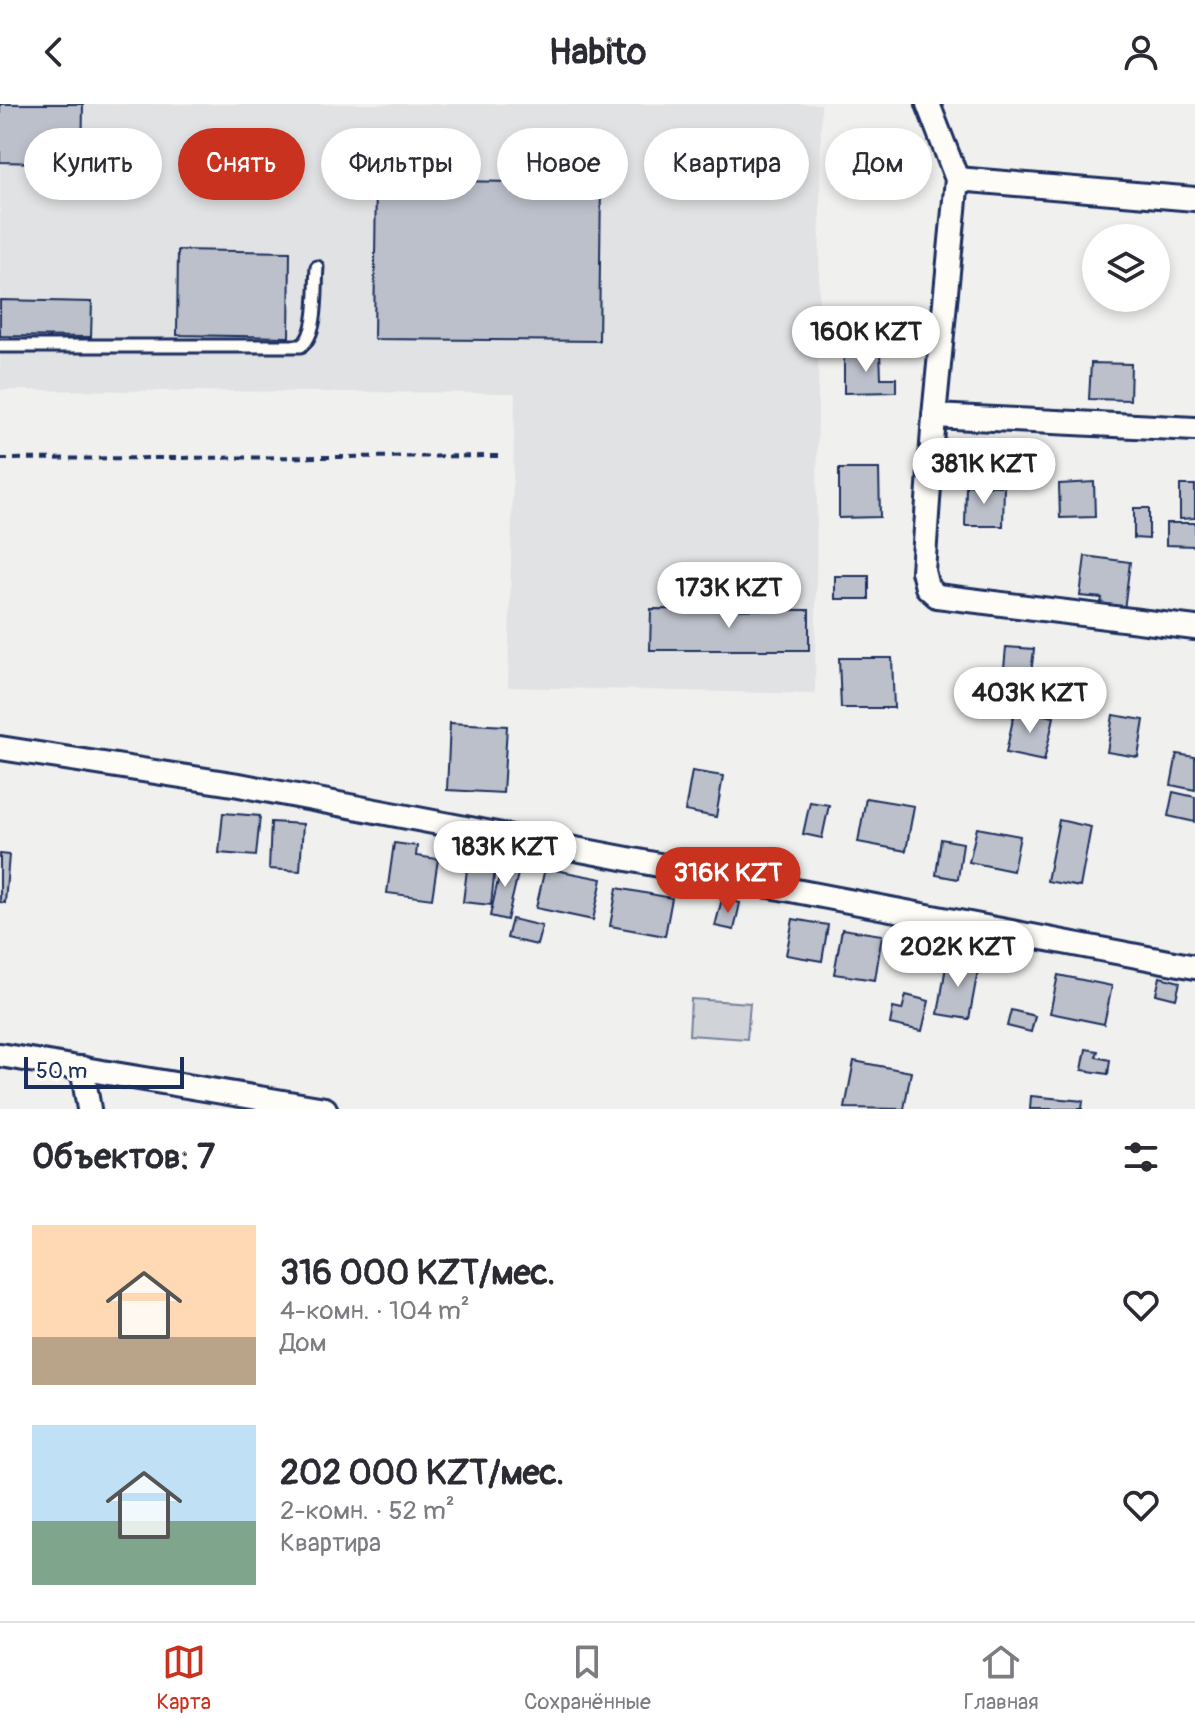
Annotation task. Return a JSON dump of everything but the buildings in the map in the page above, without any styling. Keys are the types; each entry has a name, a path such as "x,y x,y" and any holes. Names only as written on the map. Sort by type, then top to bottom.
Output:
{"street":[{"path":"928,104 957,179 934,416 923,571 927,587 937,596 1195,628"},
{"path":"957,179 1195,199"},
{"path":"934,416 1195,429"},
{"path":"0,748 239,785 1195,967"},
{"path":"0,1055 325,1109"},
{"path":"82,1068 89,1109"}],"lane":[{"path":"0,346 301,346 309,340 313,330 317,267"}],"path":[{"path":"0,459 502,456"}],"shaded area":[{"path":"0,104 821,104 815,694 508,687 515,393 0,390"},
{"path":"691,999 750,1003 747,1039 689,1035"}]}
